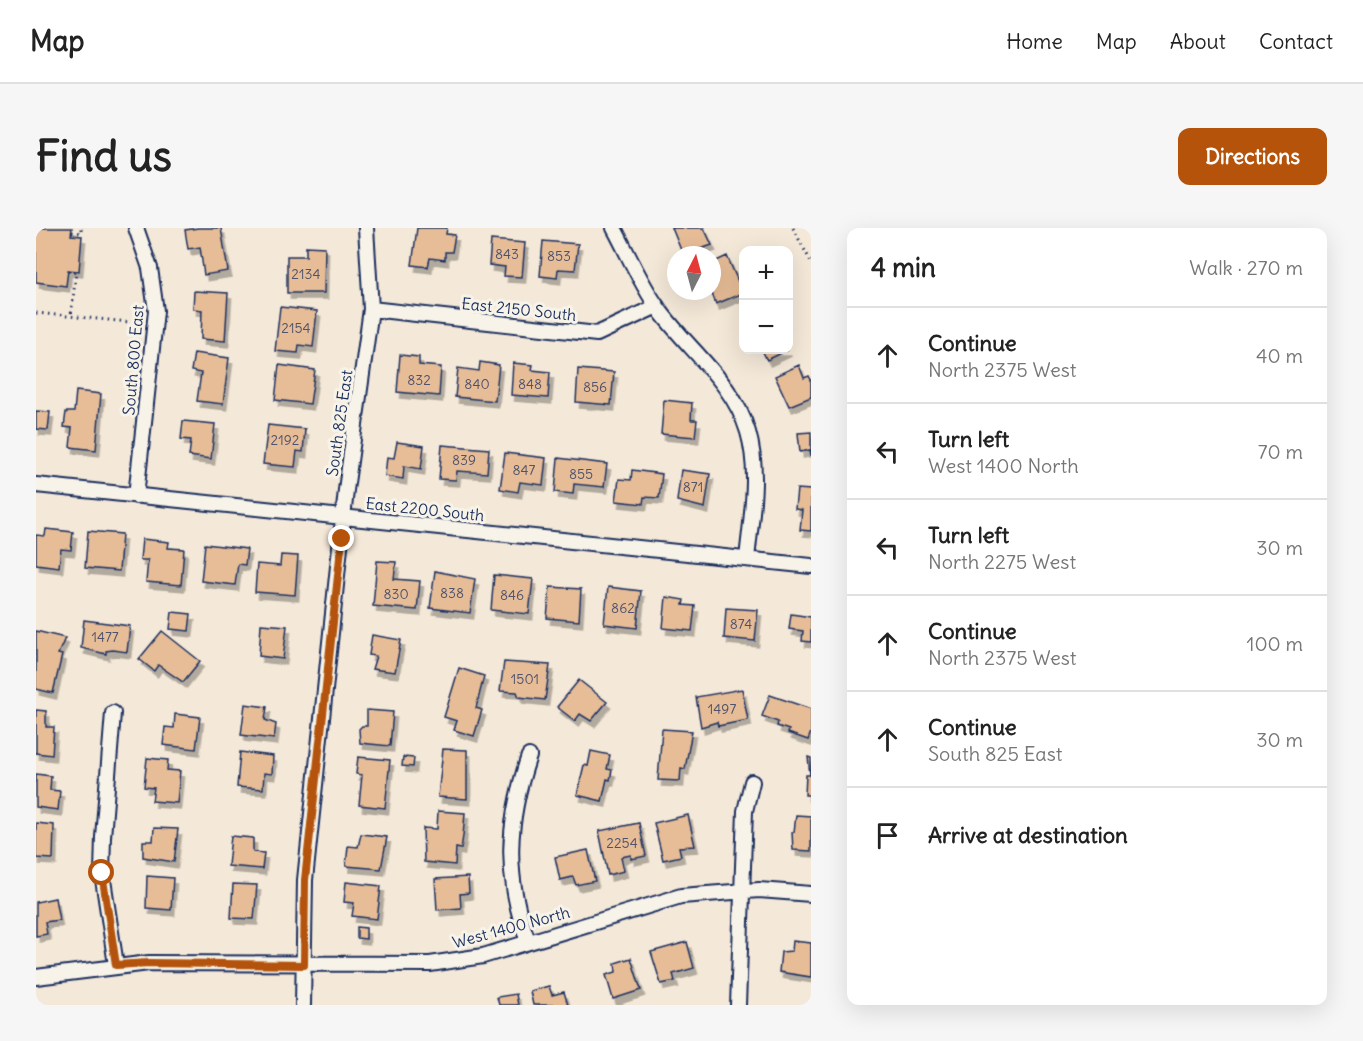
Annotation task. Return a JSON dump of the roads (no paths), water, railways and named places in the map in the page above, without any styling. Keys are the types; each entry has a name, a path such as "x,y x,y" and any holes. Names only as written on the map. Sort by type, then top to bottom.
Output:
{"street":[{"name":"South 800 East","path":"136,228 150,268 156,311 136,496"},
{"name":"South 825 East","path":"303,1005 305,880 344,517 371,309 366,228"},
{"path":"614,228 657,306 684,340 721,377 748,431 755,476 747,559"},
{"name":"East 2150 South","path":"371,309 597,334 657,306"},
{"name":"East 2200 South","path":"36,485 811,566"},
{"path":"113,713 102,873 116,965"},
{"path":"528,941 512,886 510,859 519,786 529,756"},
{"path":"738,1005 745,811 752,782"},
{"name":"West 1400 North","path":"36,977 116,965 149,963 430,964 483,956 681,896 741,890 811,894"}]}
